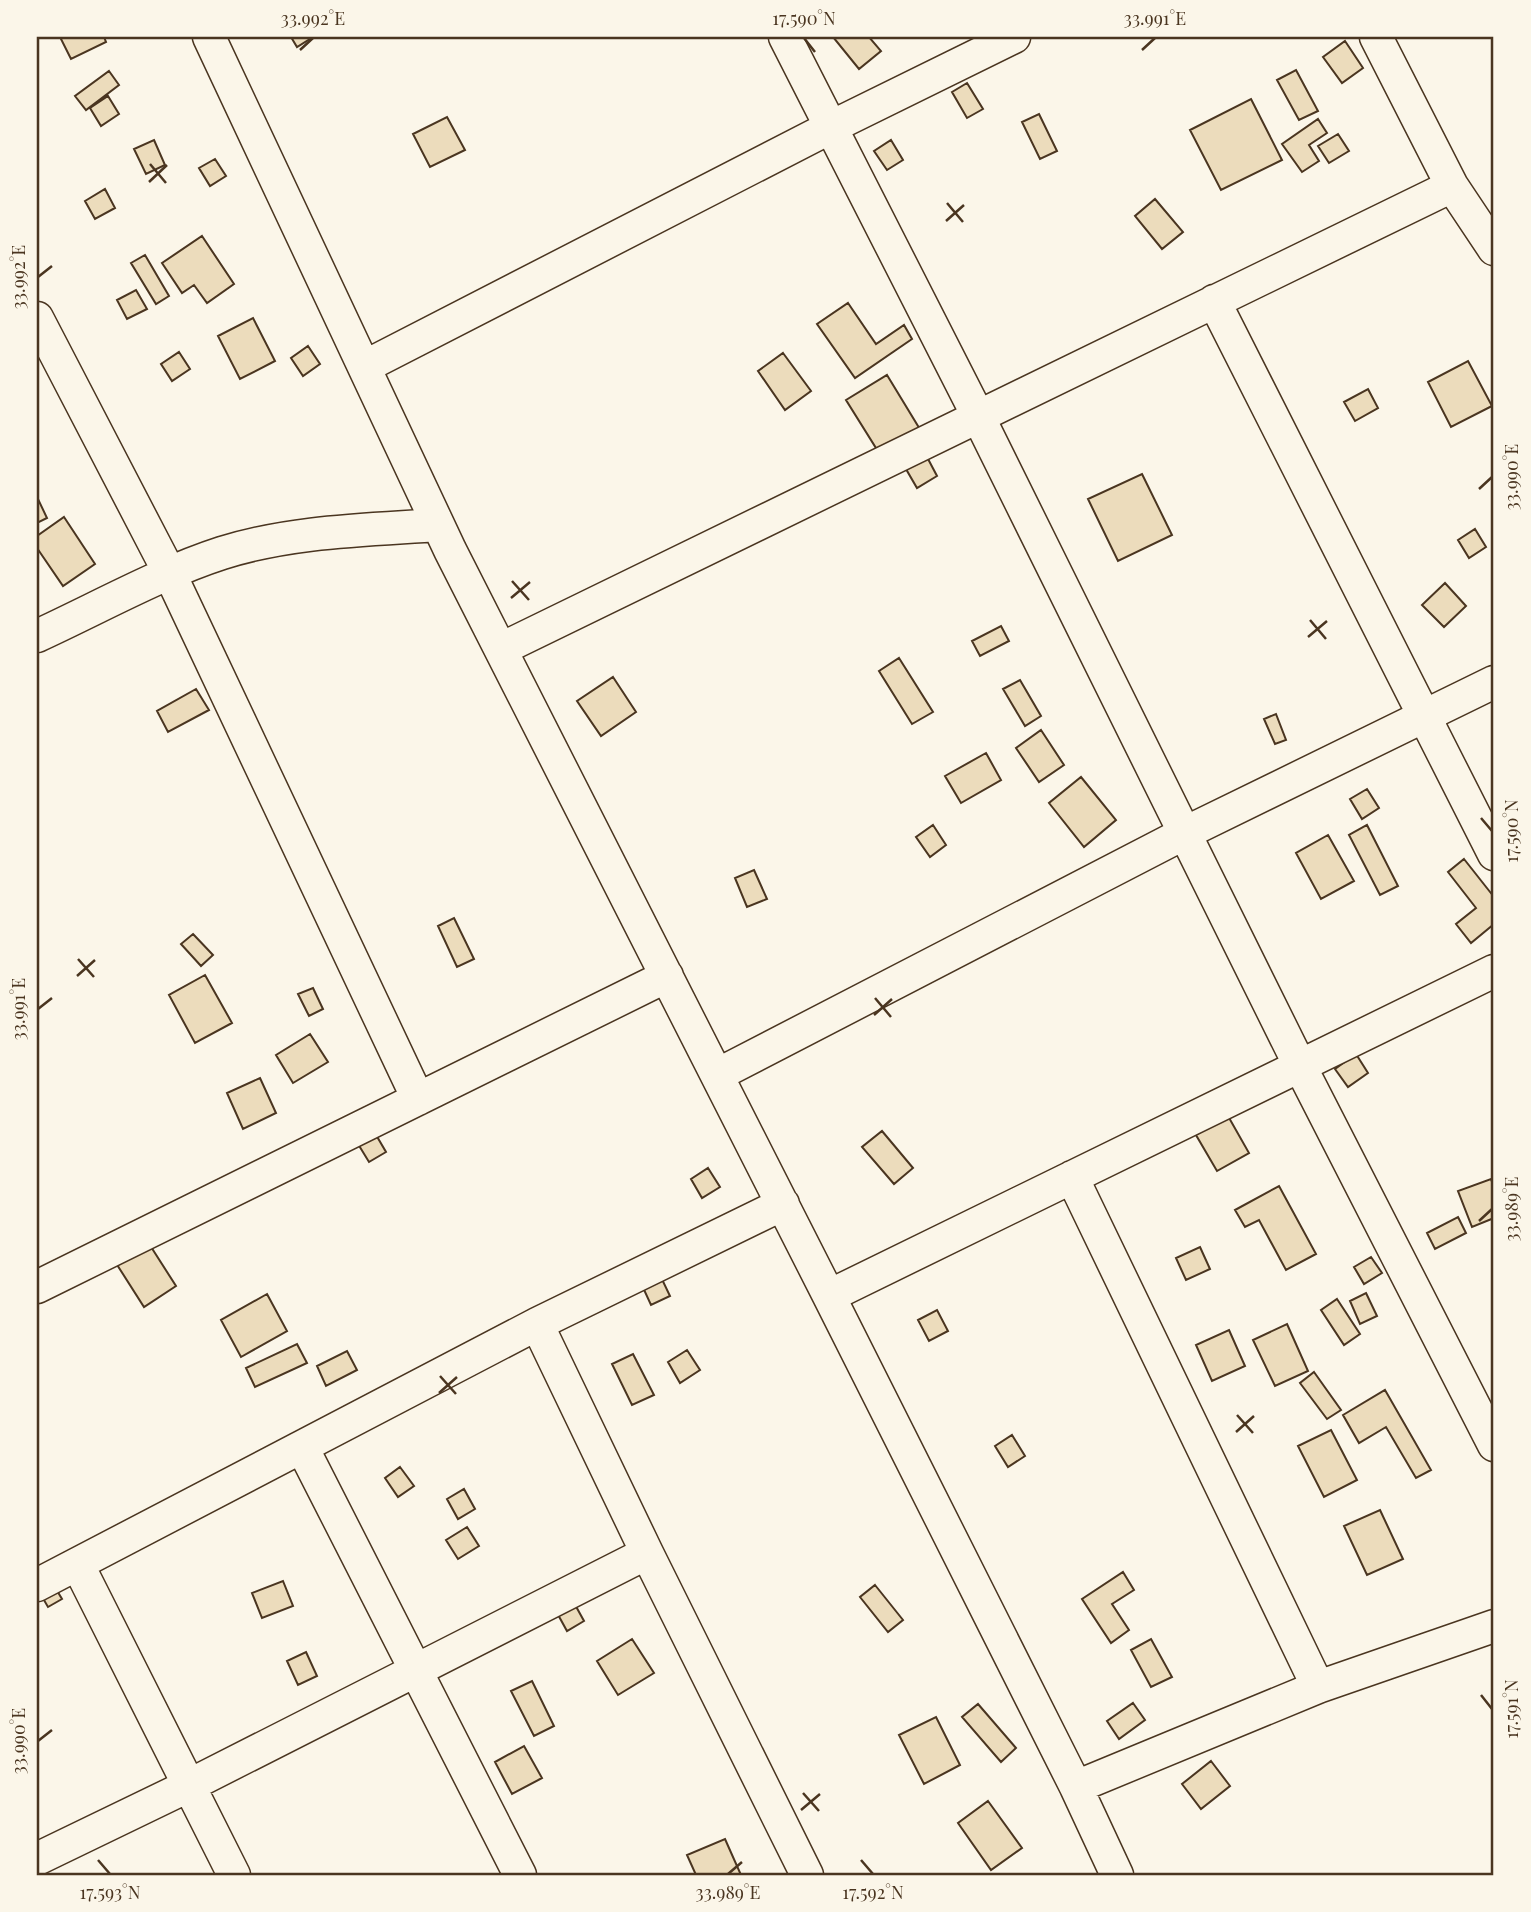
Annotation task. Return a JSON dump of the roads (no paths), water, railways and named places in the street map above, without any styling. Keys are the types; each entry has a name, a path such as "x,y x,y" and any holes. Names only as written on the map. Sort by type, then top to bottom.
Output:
{"street":[{"path":"209,37 438,525 783,1204 1076,1787 1117,1875"},
{"path":"786,37 978,416 1300,1066 1494,1445"},
{"path":"364,367 831,127 1014,37"},
{"path":"1376,37 1452,186 1494,249"},
{"path":"501,649 1452,186"},
{"path":"1214,301 1494,854"},
{"path":"37,318 170,574 418,1099"},
{"path":"37,636 170,574 222,553 299,536 438,525"},
{"path":"717,1075 1185,833 1494,682"},
{"path":"829,1296 1494,971"},
{"path":"37,1287 667,976"},
{"path":"1072,1177 1318,1687"},
{"path":"37,1585 537,1324 783,1204"},
{"path":"537,1324 807,1875"},
{"path":"302,1447 520,1875"},
{"path":"37,1859 190,1785 647,1553"},
{"path":"78,1564 234,1875"},
{"path":"1076,1787 1318,1687 1494,1626"}]}
